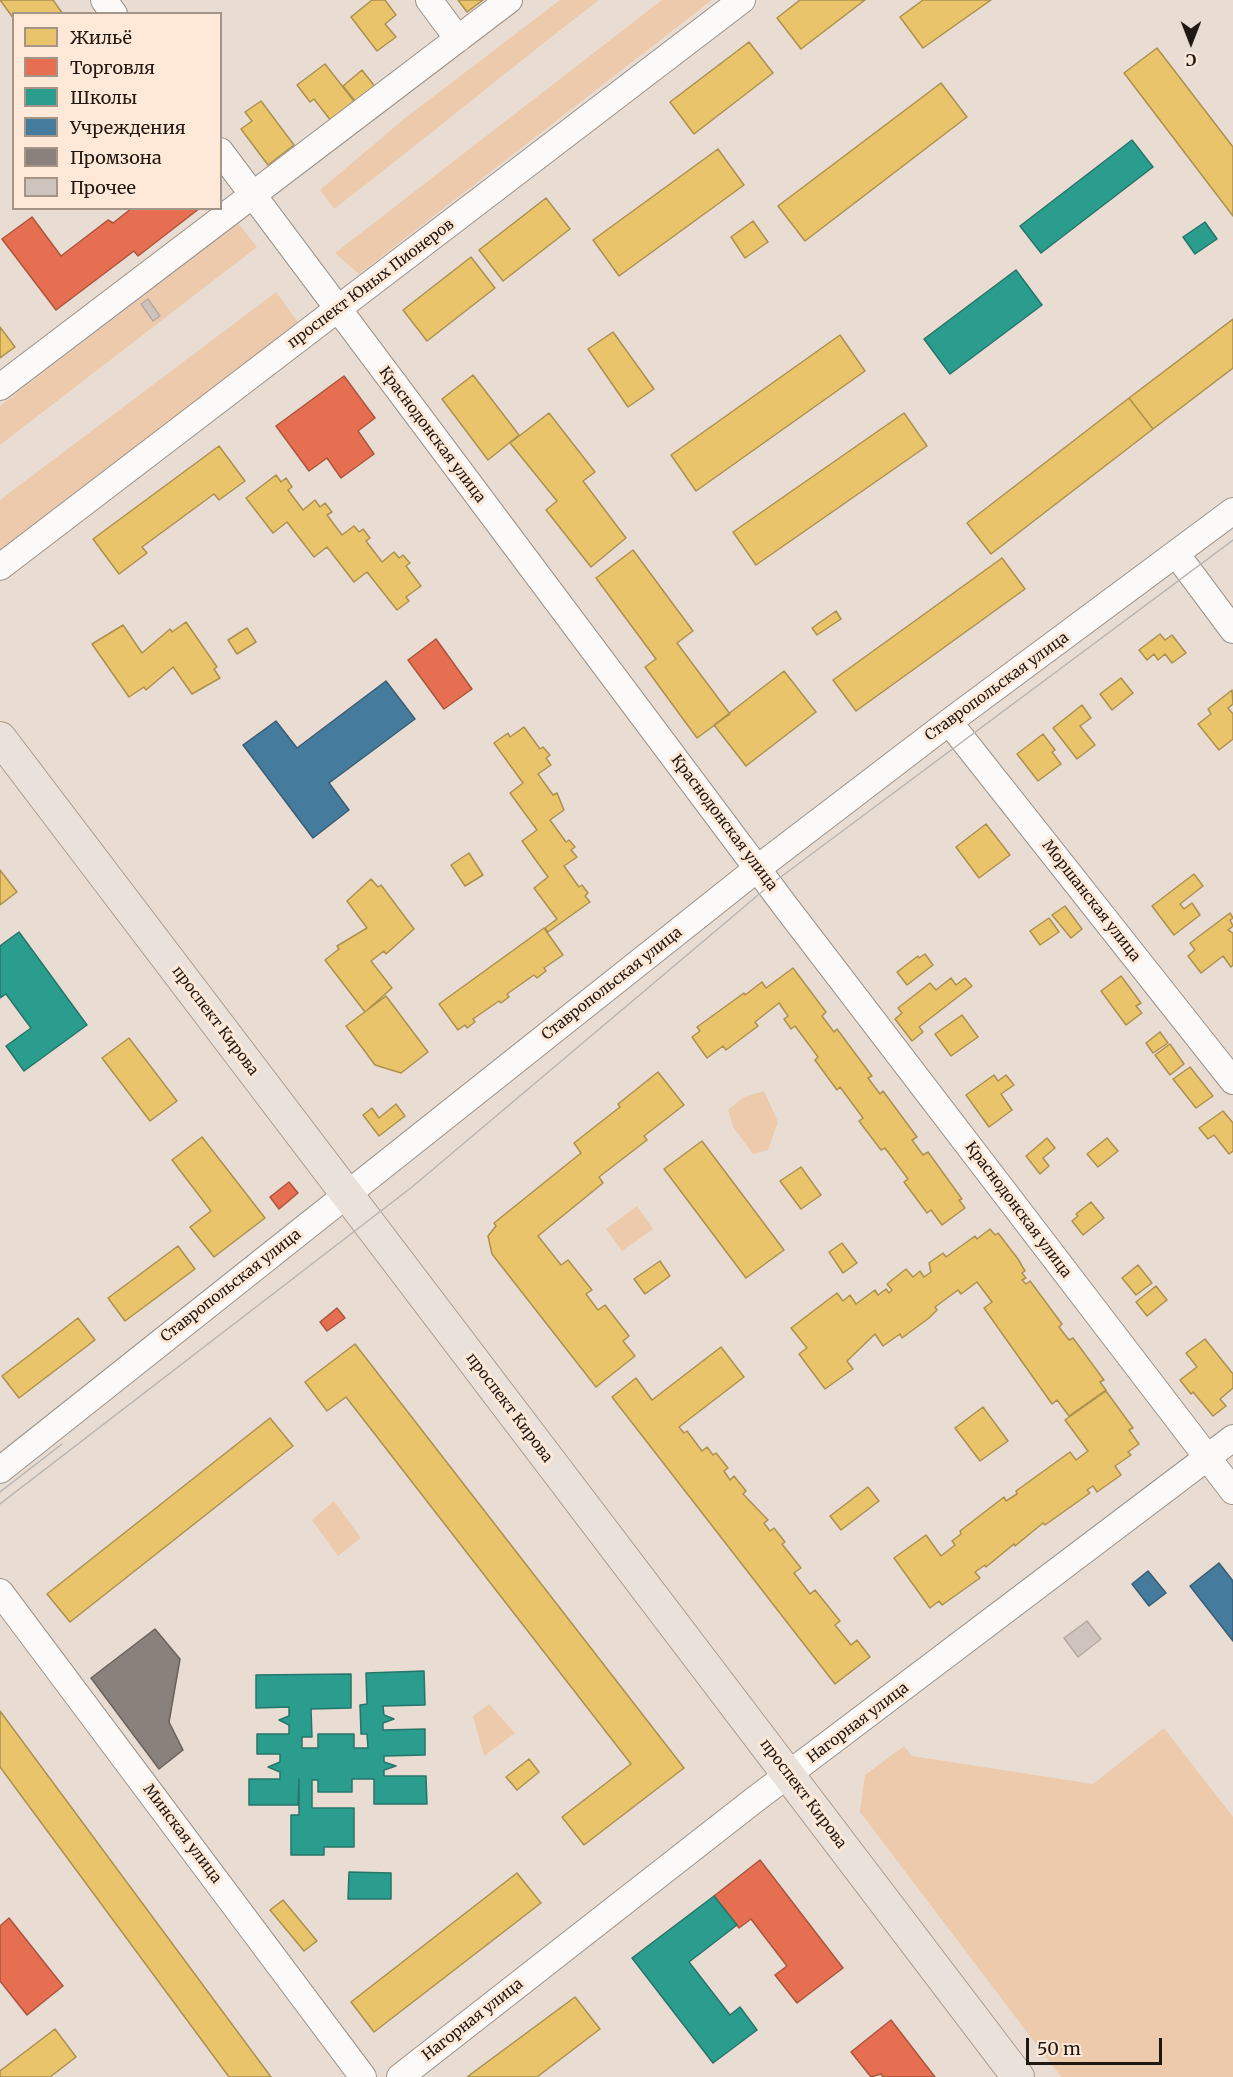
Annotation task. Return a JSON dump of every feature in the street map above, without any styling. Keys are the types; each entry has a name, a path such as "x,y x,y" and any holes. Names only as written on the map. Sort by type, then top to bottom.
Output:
{"main road":[{"name":"проспект Кирова","path":"0,738 1018,2077"}],"street":[{"path":"429,0 458,39"},
{"path":"0,387 509,0"},
{"name":"проспект Юных Пионеров","path":"0,567 742,0"},
{"name":"Краснодонская улица","path":"222,154 299,253 337,309 758,868 1233,1491"},
{"name":"Ставропольская улица","path":"0,1470 758,868 949,722 1177,555 1233,511"},
{"path":"1177,555 1233,630"},
{"name":"Моршанская улица","path":"949,722 1233,1081"},
{"name":"Нагорная улица","path":"400,2077 789,1775 1233,1438"},
{"name":"Минская улица","path":"0,1592 58,1666 363,2077"}],"shaded area":[{"path":"560,0 599,0 334,209 320,190 404,119"},
{"path":"662,0 712,0 359,274 335,253"},
{"path":"238,223 257,247 0,445 0,406"},
{"path":"276,292 298,322 0,551 0,500"},
{"path":"764,1091 778,1122 768,1150 753,1154 733,1127 728,1110 744,1097"},
{"path":"637,1206 653,1229 622,1251 606,1229"},
{"path":"334,1501 361,1538 338,1556 312,1520"},
{"path":"489,1704 515,1733 484,1756 473,1716"},
{"path":"1164,1728 1233,1817 1233,2077 1061,2077 860,1812 865,1775 904,1746 912,1756 1093,1784"}],"building: Жильё":[{"path":"0,0 53,0 62,12 12,12 12,16"},
{"path":"372,0 385,0 396,15 385,24 396,37 377,51 351,17"},
{"path":"458,0 483,0 467,12"},
{"path":"800,0 865,0 801,49 777,18"},
{"path":"923,0 991,0 923,48 900,17"},
{"path":"749,42 773,73 694,134 670,102"},
{"path":"1157,48 1233,147 1233,216 1124,73"},
{"path":"325,64 357,105 335,126 314,99 310,102 297,85"},
{"path":"362,70 380,93 363,111 343,86"},
{"path":"941,83 967,117 805,241 778,206"},
{"path":"261,101 294,145 268,165 241,129 252,121 245,112"},
{"path":"718,149 744,185 619,276 593,240"},
{"path":"546,198 570,229 503,281 479,250"},
{"path":"753,221 768,242 745,258 731,237"},
{"path":"471,257 495,288 427,341 403,310"},
{"path":"1233,319 1233,368 1153,429 1129,398"},
{"path":"0,327 15,347 0,358"},
{"path":"613,332 654,389 628,407 588,349"},
{"path":"840,335 865,371 696,491 671,455"},
{"path":"473,375 519,435 488,460 442,399"},
{"path":"1129,398 1153,429 991,554 967,523"},
{"path":"549,413 595,472 583,481 626,538 591,567 546,510 557,501 510,443"},
{"path":"904,413 927,446 756,565 733,532"},
{"path":"219,446 245,481 219,500 214,494 142,547 147,553 119,574 93,539"},
{"path":"276,475 281,482 286,478 292,487 288,490 303,510 315,500 320,507 325,503 332,512 327,515 342,535 354,526 359,532 363,529 370,538 366,541 382,562 394,552 399,558 403,555 410,563 406,566 421,586 406,597 409,601 397,610 367,572 354,582 327,547 314,557 287,522 273,533 246,498"},
{"path":"633,550 693,631 677,643 730,714 697,738 645,667 656,659 596,578"},
{"path":"1002,558 1025,589 856,711 833,680"},
{"path":"836,611 841,619 817,635 812,628"},
{"path":"186,622 217,667 214,669 220,678 192,694 173,667 146,690 144,687 129,697 92,644 123,625 142,653 170,629 172,632"},
{"path":"247,628 256,642 237,654 228,640"},
{"path":"1160,634 1165,640 1172,635 1186,653 1172,663 1165,654 1158,660 1154,654 1147,660 1139,650"},
{"path":"784,671 816,712 746,766 714,725"},
{"path":"1121,678 1133,693 1112,710 1100,694"},
{"path":"1232,690 1233,704 1228,708 1233,714 1233,739 1219,750 1198,724 1211,714 1208,709"},
{"path":"1082,705 1091,718 1080,726 1095,745 1077,759 1053,728"},
{"path":"524,727 540,749 543,747 550,755 546,758 551,765 538,774 553,795 557,793 564,810 550,820 566,842 569,840 575,847 571,850 577,857 564,866 579,887 582,885 588,893 585,896 590,902 548,932 545,928 557,919 534,888 548,877 522,841 537,830 510,793 523,783 494,743 508,733 510,737"},
{"path":"1043,734 1055,750 1052,752 1061,764 1038,781 1017,754"},
{"path":"986,824 1010,855 979,878 956,847"},
{"path":"469,853 483,875 465,886 451,865"},
{"path":"0,870 17,892 0,905"},
{"path":"1194,874 1203,886 1180,904 1184,909 1192,903 1200,915 1174,935 1152,906"},
{"path":"371,879 378,887 381,885 414,929 386,954 384,951 371,961 392,988 365,1012 325,960 339,949 337,946 367,928 347,901"},
{"path":"1065,906 1082,929 1071,938 1052,915"},
{"path":"1230,913 1233,926 1228,930 1233,933 1233,965 1231,967 1223,956 1201,973 1188,956 1195,950 1190,943"},
{"path":"1049,918 1059,932 1040,945 1030,931"},
{"path":"544,928 563,955 544,968 546,971 537,978 534,975 507,994 509,997 501,1003 499,1001 473,1019 475,1022 467,1028 465,1025 458,1030 439,1004"},
{"path":"925,954 933,965 907,985 897,972 918,956 919,958"},
{"path":"793,968 826,1012 822,1016 834,1032 837,1029 872,1076 868,1078 880,1094 883,1091 917,1137 912,1140 923,1155 928,1152 962,1199 959,1200 965,1208 942,1225 931,1210 927,1213 904,1182 908,1179 885,1148 881,1150 859,1121 863,1118 840,1087 837,1090 815,1060 818,1057 795,1026 791,1029 784,1019 788,1016 779,1003 755,1022 758,1026 726,1050 723,1046 707,1058 692,1037 700,1031 697,1027 744,993 745,995 762,982 766,988"},
{"path":"1121,976 1141,1003 1136,1006 1142,1013 1126,1025 1101,991"},
{"path":"951,978 956,985 965,978 972,986 919,1027 923,1032 912,1041 895,1019 902,1013 898,1008 930,983 936,990"},
{"path":"386,996 428,1052 401,1073 375,1065 346,1026"},
{"path":"962,1015 978,1037 951,1056 935,1034"},
{"path":"1160,1032 1168,1043 1153,1053 1146,1043"},
{"path":"129,1038 177,1101 150,1121 102,1058"},
{"path":"1170,1044 1184,1064 1170,1075 1155,1055"},
{"path":"1190,1067 1213,1096 1196,1108 1173,1079"},
{"path":"658,1072 684,1105 644,1136 647,1140 599,1177 603,1183 538,1236 561,1265 568,1260 592,1290 586,1294 598,1310 605,1305 629,1336 623,1341 635,1356 596,1387 492,1254 488,1236 496,1226 494,1223 581,1153 574,1143 620,1107 618,1104"},
{"path":"994,1075 998,1081 1006,1075 1014,1085 1001,1094 1012,1110 989,1127 966,1095"},
{"path":"396,1104 405,1116 379,1136 363,1115 372,1108 379,1118"},
{"path":"1223,1111 1233,1123 1233,1151 1229,1154 1214,1135 1208,1139 1199,1128"},
{"path":"202,1137 265,1218 214,1257 190,1227 211,1211 172,1160"},
{"path":"1047,1138 1055,1148 1043,1158 1049,1166 1040,1174 1026,1156"},
{"path":"1107,1138 1118,1151 1098,1167 1087,1154"},
{"path":"702,1141 784,1250 746,1278 664,1169"},
{"path":"801,1167 821,1195 801,1209 780,1181"},
{"path":"1091,1202 1104,1218 1083,1235 1072,1221 1078,1216 1076,1214"},
{"path":"990,1229 995,1235 998,1233 1018,1259 1025,1271 1022,1273 1026,1278 1022,1280 1026,1284 1030,1281 1062,1324 1059,1327 1069,1340 1073,1338 1104,1380 1100,1382 1106,1390 1069,1416 1057,1400 1052,1404 984,1308 992,1302 977,1282 961,1294 958,1290 935,1307 937,1310 929,1318 902,1338 900,1334 883,1346 875,1334 847,1361 853,1369 825,1389 799,1354 807,1348 791,1328 837,1293 843,1301 850,1295 856,1304 875,1290 878,1295 886,1289 889,1293 892,1290 887,1284 906,1269 913,1277 920,1271 924,1277 931,1272 929,1263 943,1253 946,1257 975,1236 977,1239"},
{"path":"842,1243 857,1263 843,1273 829,1252"},
{"path":"178,1246 195,1269 125,1321 108,1298"},
{"path":"660,1261 670,1276 645,1294 634,1279"},
{"path":"1138,1265 1152,1283 1136,1295 1122,1278"},
{"path":"1156,1286 1167,1300 1147,1316 1136,1302"},
{"path":"78,1318 95,1340 19,1398 2,1376"},
{"path":"1205,1339 1233,1374 1233,1388 1220,1399 1226,1406 1213,1416 1180,1380 1197,1367 1186,1353"},
{"path":"355,1344 684,1768 584,1845 562,1817 631,1764 346,1397 327,1411 305,1382"},
{"path":"721,1347 744,1377 679,1427 684,1433 687,1431 702,1451 707,1447 713,1455 716,1453 728,1468 724,1471 730,1480 734,1476 746,1491 743,1494 768,1520 764,1523 770,1531 774,1528 785,1542 782,1544 801,1568 794,1573 810,1594 815,1590 840,1621 835,1625 851,1645 857,1640 870,1657 835,1684 612,1397 636,1378 652,1400"},
{"path":"1106,1391 1133,1428 1129,1430 1139,1444 1128,1452 1131,1455 1115,1466 1121,1475 1097,1492 1093,1486 1087,1490 1090,1493 1045,1525 1043,1523 986,1567 985,1565 975,1572 980,1578 942,1605 939,1601 930,1608 894,1558 926,1535 941,1556 955,1545 952,1541 961,1534 960,1531 1004,1497 1006,1501 1017,1494 1016,1491 1070,1452 1076,1460 1088,1451 1065,1420"},
{"path":"983,1407 1008,1441 980,1461 955,1428"},
{"path":"270,1418 293,1446 70,1622 47,1594"},
{"path":"868,1487 879,1501 841,1530 830,1516"},
{"path":"0,1711 271,2077 229,2077 0,1767"},
{"path":"529,1759 539,1772 517,1790 506,1777"},
{"path":"517,1873 541,1903 374,2032 351,2002"},
{"path":"283,1900 317,1941 304,1951 270,1910"},
{"path":"575,1997 600,2029 537,2077 467,2077"},
{"path":"55,2029 76,2057 50,2077 0,2077 0,2071"}],"building: Торговля":[{"path":"129,210 197,210 138,256 134,251 56,310 2,239 32,217 61,256 108,220 113,223"},
{"path":"344,376 375,418 358,431 374,454 341,478 327,458 309,471 276,426"},
{"path":"436,639 472,689 444,709 408,660"},
{"path":"289,1182 298,1193 279,1209 270,1197"},
{"path":"337,1308 345,1318 327,1331 320,1322"},
{"path":"760,1860 843,1968 797,2003 775,1975 787,1966 751,1919 739,1928 714,1896"},
{"path":"9,1918 63,1986 27,2015 0,1981 0,1926"},
{"path":"891,2020 935,2077 883,2077 881,2074 871,2077 851,2052"}],"building: Школы":[{"path":"1132,140 1153,167 1041,253 1020,226"},
{"path":"1205,222 1217,239 1195,254 1183,237"},
{"path":"1016,270 1042,305 950,374 924,339"},
{"path":"19,932 87,1025 24,1071 6,1046 31,1028 6,994 0,998 0,946"},
{"path":"424,1671 425,1705 383,1706 384,1715 394,1719 383,1723 383,1730 425,1729 425,1755 384,1756 384,1762 396,1766 384,1770 384,1776 426,1776 427,1804 374,1804 374,1779 352,1779 352,1792 318,1792 318,1780 312,1780 312,1808 354,1808 354,1847 324,1847 324,1855 291,1855 291,1815 299,1815 299,1779 298,1805 249,1805 249,1779 280,1779 280,1772 268,1767 280,1762 280,1754 257,1754 257,1734 289,1734 289,1725 279,1720 289,1716 289,1707 256,1708 256,1675 351,1674 351,1708 311,1709 312,1737 302,1737 302,1748 318,1748 318,1734 354,1734 354,1748 368,1748 367,1734 361,1734 360,1705 367,1704 366,1673"},
{"path":"349,1872 391,1873 391,1899 348,1899"},
{"path":"714,1896 737,1925 689,1962 730,2015 740,2007 757,2030 713,2063 632,1958"}],"building: Учреждения":[{"path":"386,681 415,719 329,783 349,810 313,838 243,745 276,721 297,748"},
{"path":"1219,1563 1233,1581 1233,1641 1190,1586"},
{"path":"1148,1571 1166,1593 1149,1606 1132,1584"}],"building: Промзона":[{"path":"155,1629 180,1659 169,1722 183,1750 159,1769 91,1678"}],"building: Прочее":[{"path":"148,299 160,316 153,321 141,304"},
{"path":"1087,1621 1101,1639 1078,1657 1064,1638"}],"tram line":[{"path":"0,1504 412,1187 770,885 1233,540"},
{"path":"0,1492 62,1444"}]}
